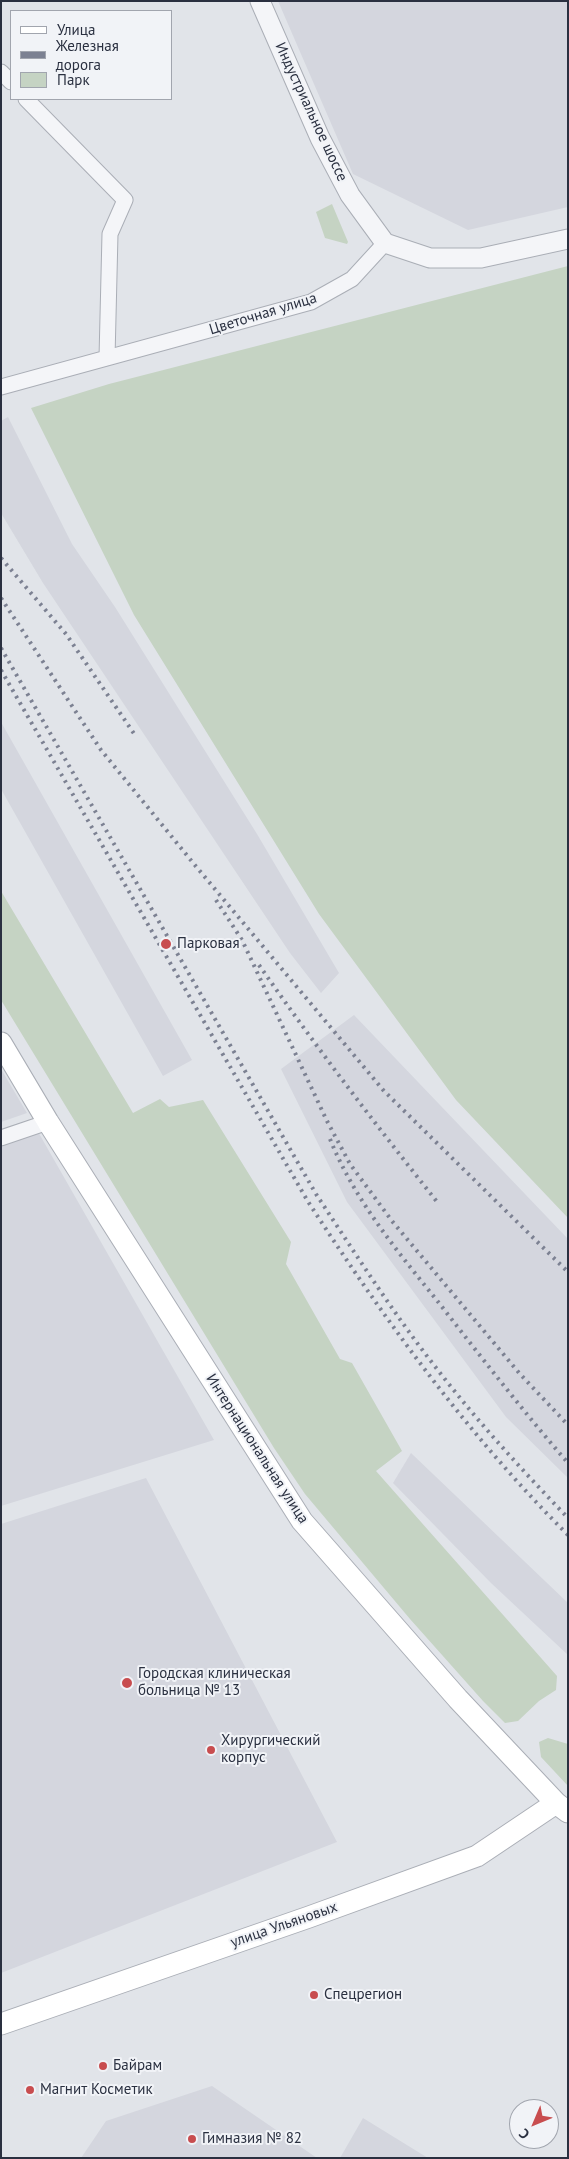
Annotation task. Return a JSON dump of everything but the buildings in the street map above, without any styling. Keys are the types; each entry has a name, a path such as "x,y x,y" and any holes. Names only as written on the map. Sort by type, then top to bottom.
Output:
{"main road":[{"name":"Интернациональная улица","path":"1,1043 48,1122 302,1521 458,1699 562,1807"},
{"name":"улица Ульяновых","path":"1,2024 310,1917 477,1856 562,1807"}],"street":[{"name":"Индустриальное шоссе","path":"260,1 320,138 350,195 385,243"},
{"path":"1,72 10,81"},
{"path":"27,100 125,200 110,234 107,358"},
{"path":"385,243 430,258 481,258 568,239"},
{"name":"Цветочная улица","path":"1,387 311,302 352,279 385,243"},
{"path":"1,1138 48,1122"}],"shaded area":[{"path":"278,1 568,1 568,207 468,230 353,174"},
{"path":"8,417 72,544 115,607 257,834 339,973 321,993 290,953 43,583 1,513 1,421"},
{"path":"1,722 192,1060 163,1076 1,789"},
{"path":"354,1015 568,1239 568,1478 506,1417 347,1202 281,1069"},
{"path":"1,1069 27,1113 1,1122"},
{"path":"37,1130 214,1440 1,1506 1,1142"},
{"path":"411,1453 568,1603 568,1655 491,1583 393,1483"},
{"name":"Городская клиническая больница № 13","path":"146,1478 337,1842 1,1973 1,1524"},
{"name":"Гимназия № 82","path":"212,2086 317,2158 81,2158 106,2121"},
{"name":"Гимназия № 82","path":"363,2118 428,2158 340,2158"}],"green space":[{"path":"332,204 348,242 347,244 325,238 316,212"},
{"path":"568,266 568,1218 456,1100 319,914 134,615 31,408 109,384"},
{"path":"1,891 133,1113 160,1099 169,1107 203,1100 291,1242 286,1264 340,1359 352,1363 402,1451 376,1471 557,1676 556,1690 539,1701 518,1721 505,1723 483,1701 410,1619 305,1494 274,1448 1,1000"},
{"path":"548,1738 568,1744 568,1786 541,1757 539,1742"}],"railway":[{"path":"1,558 66,634 135,735"},
{"path":"1,598 101,750 384,1091 568,1272"},
{"path":"1,648 316,1194 390,1305 437,1369 468,1408 568,1518"},
{"path":"1,670 307,1200 366,1288 428,1374 495,1457 568,1535"},
{"path":"216,900 242,940 327,1121 350,1164 392,1221 520,1374 568,1425"},
{"path":"259,965 347,1086 438,1203"},
{"path":"330,1139 352,1184 378,1225 502,1384 568,1463"}],"place":[{"name":"Парковая","path":"166,944"},
{"name":"Городская клиническая больница № 13","path":"127,1683"},
{"name":"Хирургический корпус","path":"211,1750"},
{"name":"Спецрегион","path":"314,1995"},
{"name":"Байрам","path":"103,2066"},
{"name":"Магнит Косметик","path":"30,2090"},
{"name":"Гимназия № 82","path":"192,2139"}]}
